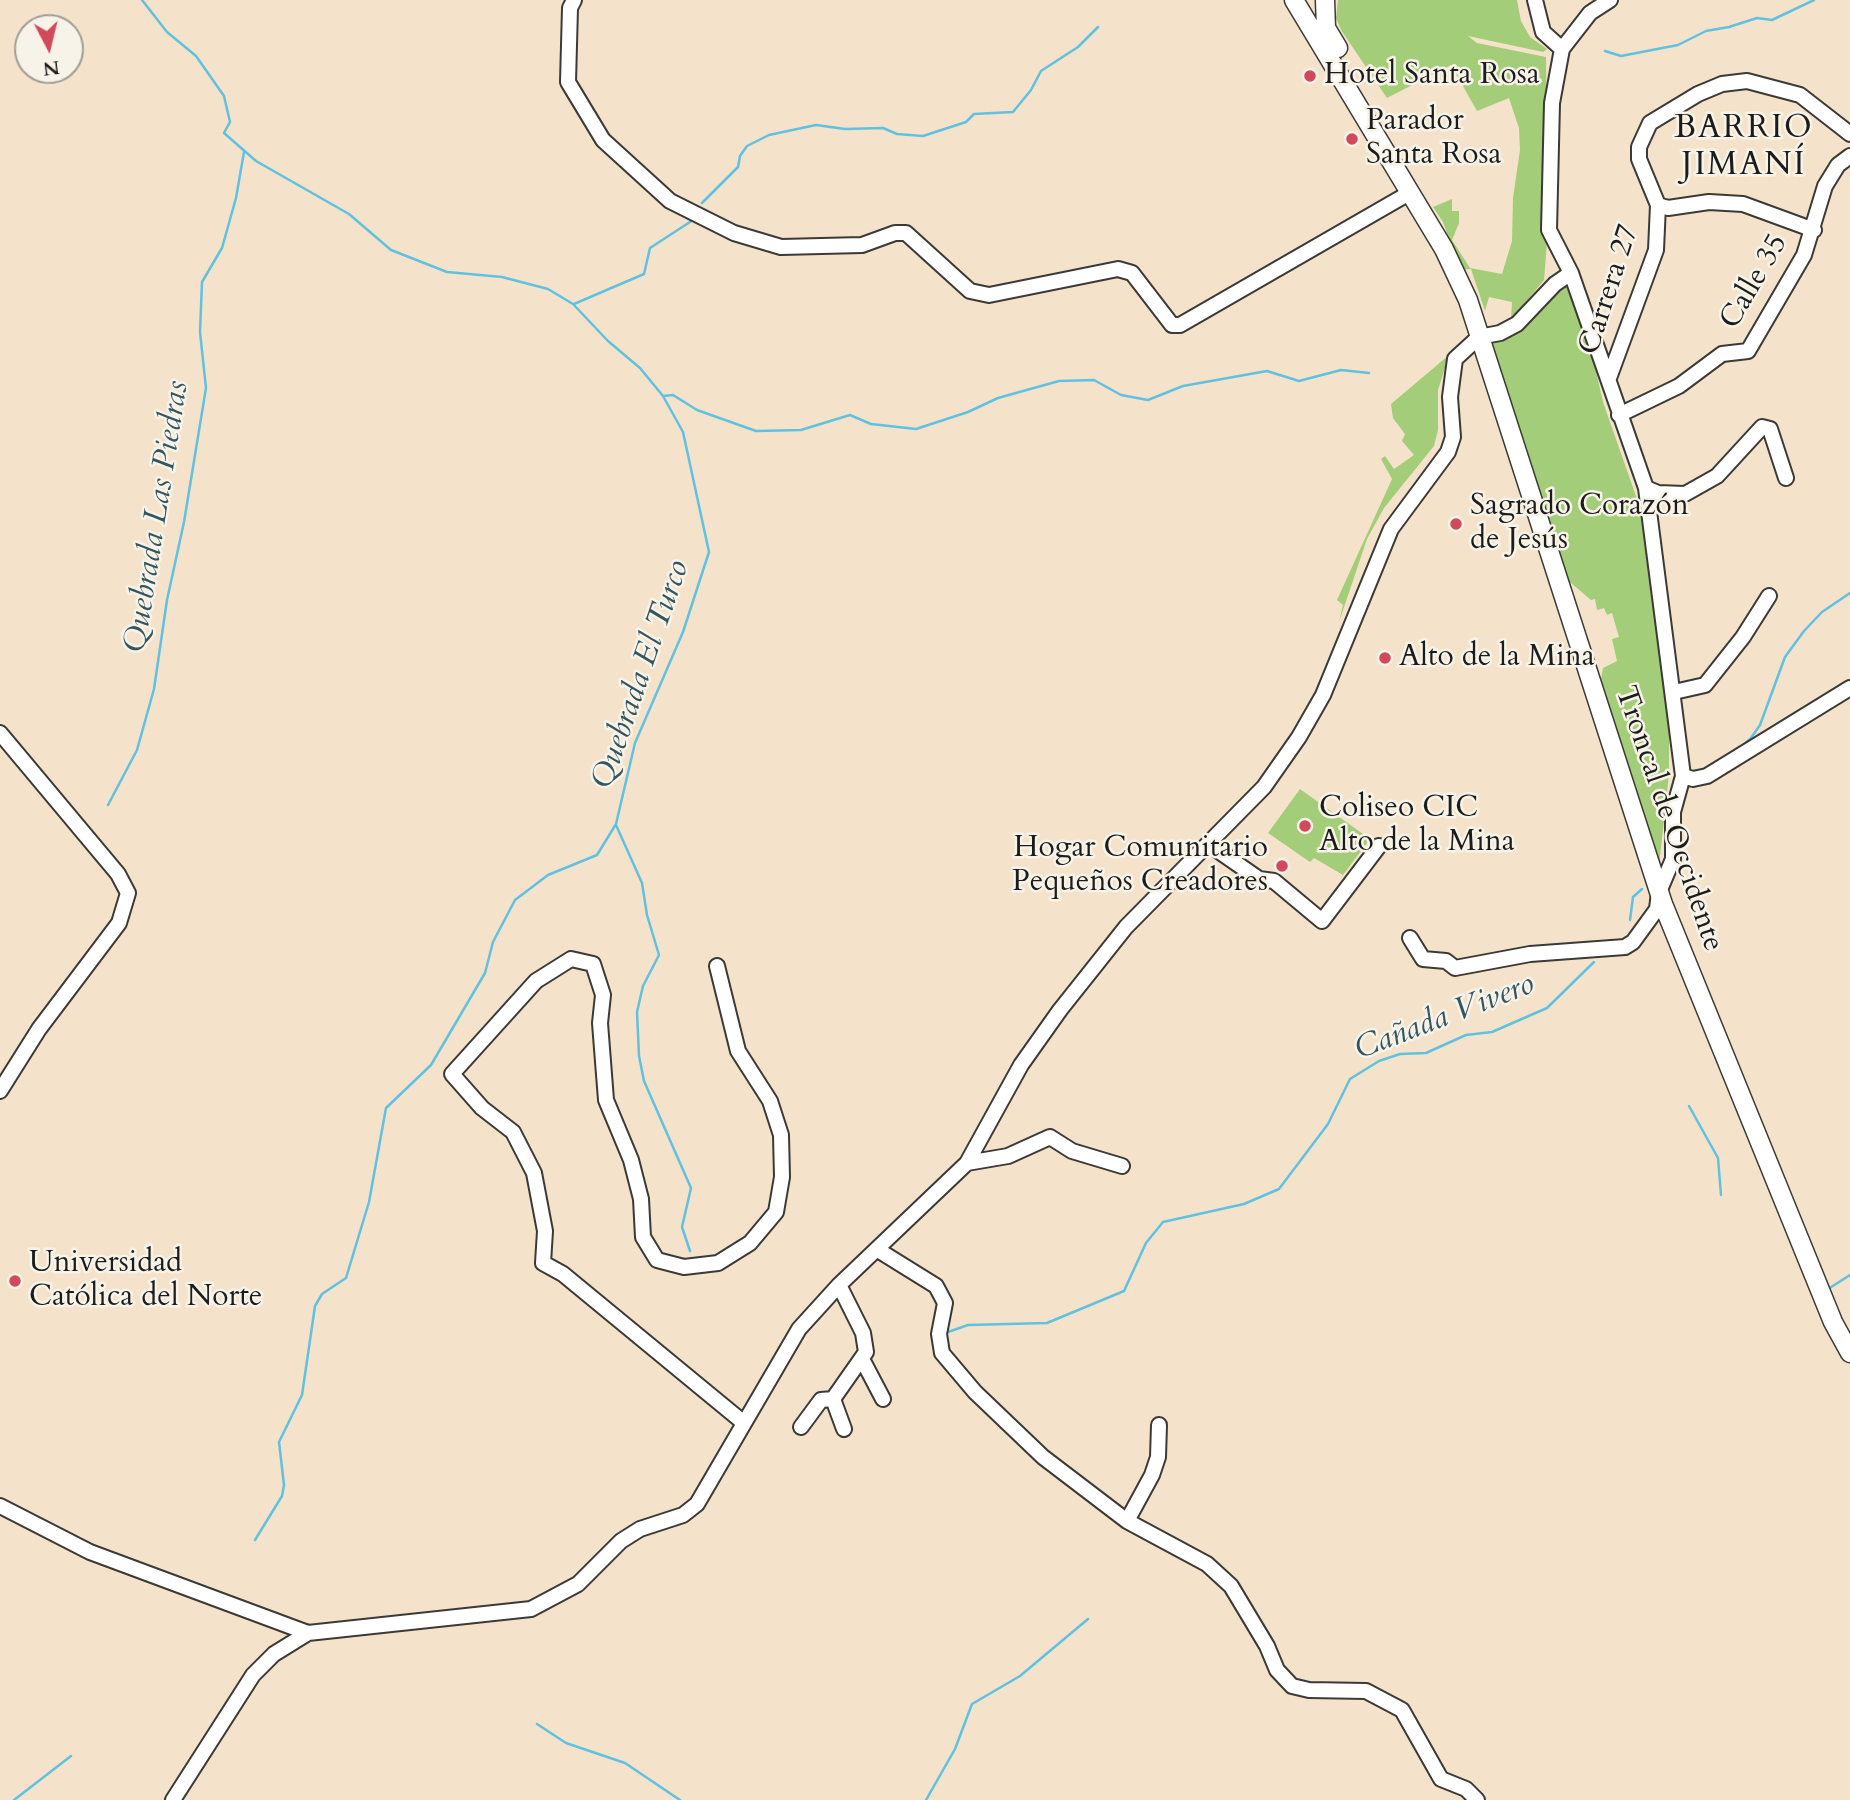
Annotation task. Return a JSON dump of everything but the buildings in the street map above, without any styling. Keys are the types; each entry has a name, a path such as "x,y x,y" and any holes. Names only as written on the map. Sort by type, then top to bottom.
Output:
{"main road":[{"name":"Troncal de Occidente","path":"1294,0 1411,192 1450,261 1468,300 1659,892 1823,1299 1850,1353"},
{"path":"1313,29 1317,0"},
{"path":"1325,0 1326,28 1350,67 1347,83"}],"street":[{"path":"574,0 570,8 568,82 603,140 670,201 734,233 781,247 862,245 895,233 906,233 970,291 989,295 1118,269 1132,273 1172,325 1180,326 1411,192"},
{"path":"1535,0 1543,32 1562,49"},
{"path":"1410,938 1423,959 1446,961 1455,968 1530,954 1625,947 1633,942 1650,922 1657,909 1659,892 1673,859 1673,812 1683,776 1646,488 1571,273 1549,230 1552,103 1562,49 1590,13 1610,0"},
{"name":"Carrera 27","path":"1609,378 1656,250 1660,222 1658,205 1639,159 1642,139 1650,123 1722,83 1747,81 1800,95 1850,134"},
{"name":"Calle 35","path":"1619,415 1678,386 1715,357 1748,351 1762,332 1804,255 1825,186 1838,165 1850,156"},
{"path":"1658,205 1668,208 1709,202 1743,204 1814,229"},
{"path":"0,1506 90,1552 307,1633 531,1609 578,1584 631,1535 683,1515 697,1504 799,1329 839,1285 967,1163 1021,1065 1060,1010 1126,927 1210,845 1264,787 1314,713 1342,654 1380,550 1391,529 1448,452 1453,437 1450,397 1455,359 1479,337 1500,333 1517,324 1555,284 1571,273"},
{"path":"1646,488 1657,494 1685,494 1717,476 1762,427 1770,429 1786,478"},
{"path":"1674,692 1705,685 1743,637 1769,596"},
{"path":"1683,776 1693,779 1707,776 1850,688"},
{"path":"0,733 118,874 128,893 119,923 39,1029 0,1091"},
{"path":"1210,845 1259,879 1274,881 1322,921 1379,846"},
{"path":"717,966 738,1051 770,1101 781,1135 782,1177 776,1212 750,1243 718,1263 684,1267 657,1260 643,1237 641,1199 631,1160 606,1100 600,1023 603,995 593,964 571,959 536,981 452,1073 482,1108 513,1132 534,1173 545,1231 543,1262 563,1274 744,1423"},
{"path":"967,1163 1008,1156 1050,1137 1072,1151 1122,1166"},
{"path":"878,1250 936,1286 945,1303 939,1334 942,1353 951,1367 1043,1457 1127,1521 1207,1564 1231,1586 1262,1637 1277,1670 1292,1686 1309,1690 1366,1691 1402,1710 1441,1779 1466,1789 1477,1800"},
{"path":"801,1427 821,1400 833,1399 866,1352 863,1334 839,1285"},
{"path":"862,1359 883,1399"},
{"path":"833,1399 844,1429"},
{"path":"1127,1521 1152,1475 1158,1457 1159,1425"},
{"path":"173,1800 253,1675 274,1654 307,1633"}],"green space":[{"path":"1338,0 1517,0 1521,21 1530,37 1547,49 1543,52 1468,36 1477,43 1546,57 1548,230 1544,280 1511,320 1512,302 1489,297 1485,311 1471,269 1460,270 1443,222 1433,207 1452,199 1452,211 1459,211 1459,223 1452,240 1470,268 1502,274 1512,241 1513,198 1520,150 1519,128 1509,98 1477,111 1451,65 1387,98 1341,30 1336,18"},
{"path":"1557,286 1566,286 1592,354 1603,402 1644,519 1665,668 1669,725 1669,774 1658,875 1599,690 1603,668 1617,661 1612,639 1619,637 1612,613 1607,615 1604,608 1597,610 1595,599 1591,600 1571,583 1566,583 1506,387 1487,336 1500,333"},
{"path":"1449,355 1438,390 1438,430 1434,446 1384,508 1367,539 1339,622 1343,605 1337,600 1392,479 1381,459 1385,456 1394,469 1414,455 1402,441 1405,434 1393,418 1391,404"},
{"name":"Coliseo CIC Alto de la Mina","path":"1300,789 1370,839 1343,875 1314,858 1310,862 1268,833"}],"waterway":[{"name":"Quebrada El Turco","path":"142,0 167,32 196,56 224,96 230,122 224,133 256,161 349,214 391,250 447,272 502,277 548,289 573,304 608,341 640,368 663,396 683,432 709,552 683,632 635,743 616,824 597,855 548,875 515,900 493,942 485,973 431,1065 386,1108 369,1202 346,1278 322,1294 315,1306 302,1395 279,1442 284,1485 282,1496 255,1540"},
{"path":"1605,51 1621,56 1678,45 1706,31 1757,18 1772,20 1814,0"},
{"path":"702,203 738,167 740,156 747,146 769,135 816,125 845,129 883,128 897,134 923,136 966,122 974,114 1013,112 1031,90 1041,71 1078,47 1098,27"},
{"name":"Quebrada Las Piedras","path":"108,805 137,750 154,689 167,600 184,522 206,388 200,332 202,282 222,248 236,198 244,152"},
{"path":"574,304 644,274 650,248 693,220"},
{"path":"663,396 673,395 697,410 756,431 801,430 850,415 871,424 916,429 968,412 998,398 1059,381 1094,380 1121,395 1148,400 1183,386 1267,371 1299,381 1341,370 1369,373"},
{"path":"1740,748 1760,725 1785,657 1822,612 1850,593"},
{"path":"616,825 642,883 647,915 659,955 643,986 637,1012 639,1056 644,1081 691,1188 682,1227 690,1251"},
{"path":"1630,920 1633,897 1642,889"},
{"name":"Cañada Vivero","path":"948,1332 968,1325 1047,1323 1124,1291 1146,1243 1163,1222 1244,1204 1279,1189 1328,1124 1350,1079 1379,1061 1400,1054 1426,1053 1466,1035 1492,1032 1547,1008 1594,962"},
{"path":"1689,1106 1718,1158 1721,1195"},
{"path":"1828,1289 1850,1275"},
{"path":"926,1800 955,1749 972,1704 1020,1676 1088,1619"},
{"path":"537,1724 566,1743 625,1763 680,1800"},
{"path":"14,1800 71,1756"}],"place":[{"name":"Hotel Santa Rosa","path":"1310,76"},
{"name":"Parador Santa Rosa","path":"1352,139"},
{"name":"Sagrado Corazón de Jesús","path":"1456,524"},
{"name":"Alto de la Mina","path":"1385,658"},
{"name":"Coliseo CIC Alto de la Mina","path":"1305,826"},
{"name":"Hogar Comunitario Pequeños Creadores","path":"1282,866"},
{"name":"Universidad Católica del Norte","path":"15,1281"}],"district":[{"name":"BARRIO JIMANÍ","path":"1744,148"}]}
